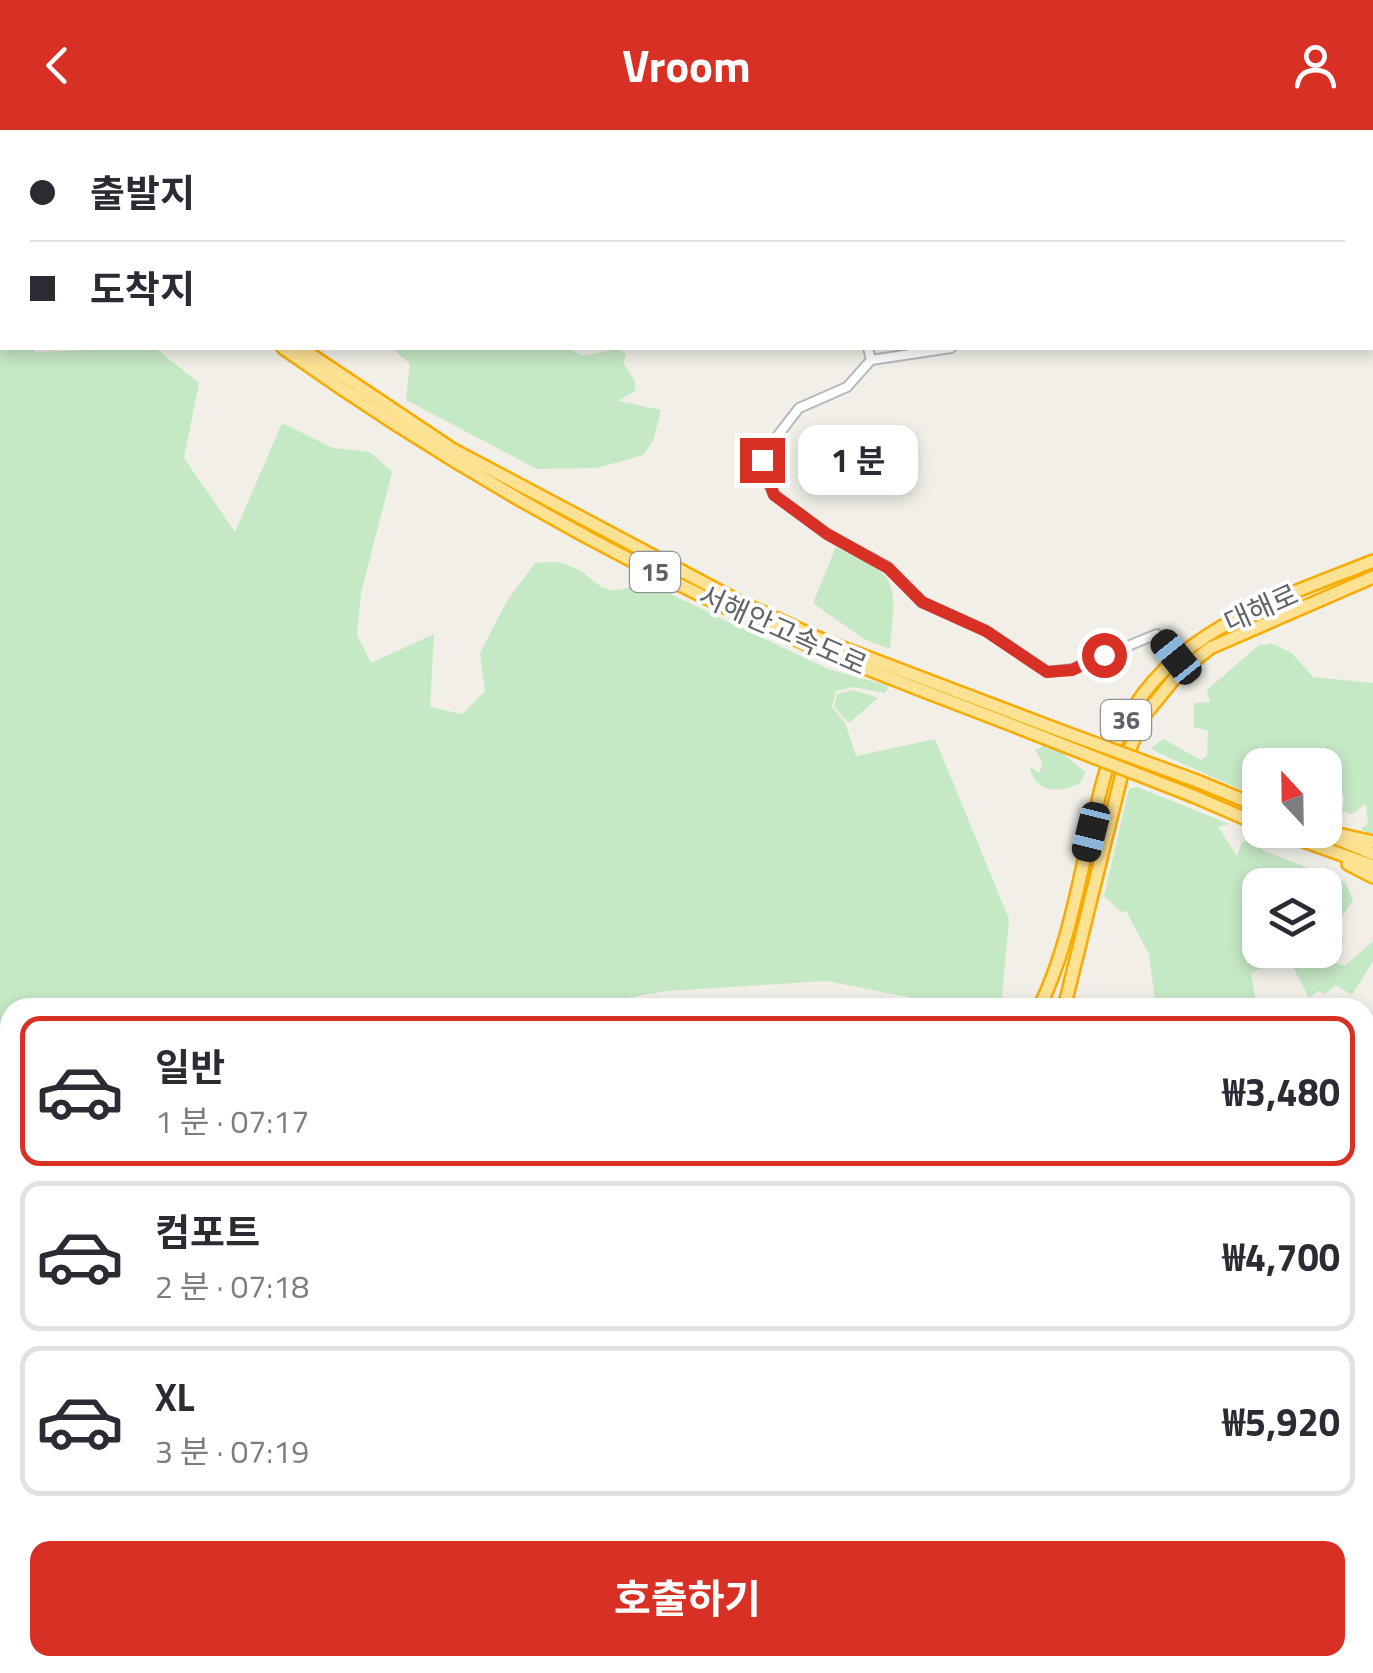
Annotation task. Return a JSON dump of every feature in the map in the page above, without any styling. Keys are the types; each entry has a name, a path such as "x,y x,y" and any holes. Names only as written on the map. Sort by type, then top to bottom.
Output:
{"highway":[{"name":"서해안고속도로","path":"286,350 392,422 525,502 659,574 792,638 1242,799"},
{"name":"서해안고속도로","path":"304,350 452,449 742,603 1242,817"},
{"name":"대해로","path":"1044,998 1068,928 1117,739 1134,708 1180,662 1237,616 1373,561"},
{"name":"대해로","path":"1067,998 1130,746 1143,717 1180,662 1373,577"},
{"path":"1342,835 1373,842"},
{"path":"1342,841 1373,854"},
{"path":"1314,848 1373,876"},
{"path":"1317,848 1373,866"}],"street":[{"path":"868,350 871,360"},
{"path":"938,350 871,360 847,387 799,408 765,452 764,475 774,495 827,534 888,568 922,602 986,631 1047,672 1072,670 1157,634 1180,662"}],"green space":[{"path":"0,350 158,350 199,383 184,458 235,532 282,423 333,448 370,452 392,472 361,593 357,635 371,663 434,634 430,707 462,714 485,691 480,653 507,601 535,563 548,562 574,568 607,589 628,588 643,581 828,669 889,686 885,693 854,687 836,691 832,707 845,723 856,756 935,739 1009,919 1002,998 913,998 827,981 666,991 627,998 0,998"},
{"path":"394,350 571,350 582,356 620,350 626,354 623,363 635,381 635,391 618,401 661,410 653,441 643,455 597,468 537,469 406,400 410,364"},
{"path":"836,547 873,566 890,584 890,649 864,639 813,603"},
{"path":"1272,644 1292,653 1313,677 1373,683 1373,836 1361,829 1368,824 1366,804 1352,814 1342,811 1342,748 1242,748 1242,790 1150,749 1163,739 1201,760 1207,756 1208,731 1194,727 1194,703 1210,702 1207,690 1259,645"},
{"path":"853,690 878,698 849,723 834,707 837,694"},
{"path":"1043,746 1061,752 1085,772 1081,782 1057,790 1037,782 1030,767 1040,773 1042,761 1035,750"},
{"path":"1137,787 1229,824 1218,827 1237,856 1242,842 1242,848 1260,848 1308,868 1242,868 1242,968 1263,968 1251,973 1255,998 1155,998 1149,954 1126,911 1121,912 1104,896 1129,789"},
{"path":"1342,881 1345,882 1353,900 1342,916"},
{"path":"1373,941 1373,961 1352,995 1336,985 1325,994 1318,991 1309,998 1294,969 1342,968"}],"route":[{"path":"762,460 774,495 827,534 872,556 922,602 986,631 1047,672 1059,674 1104,655"}]}
